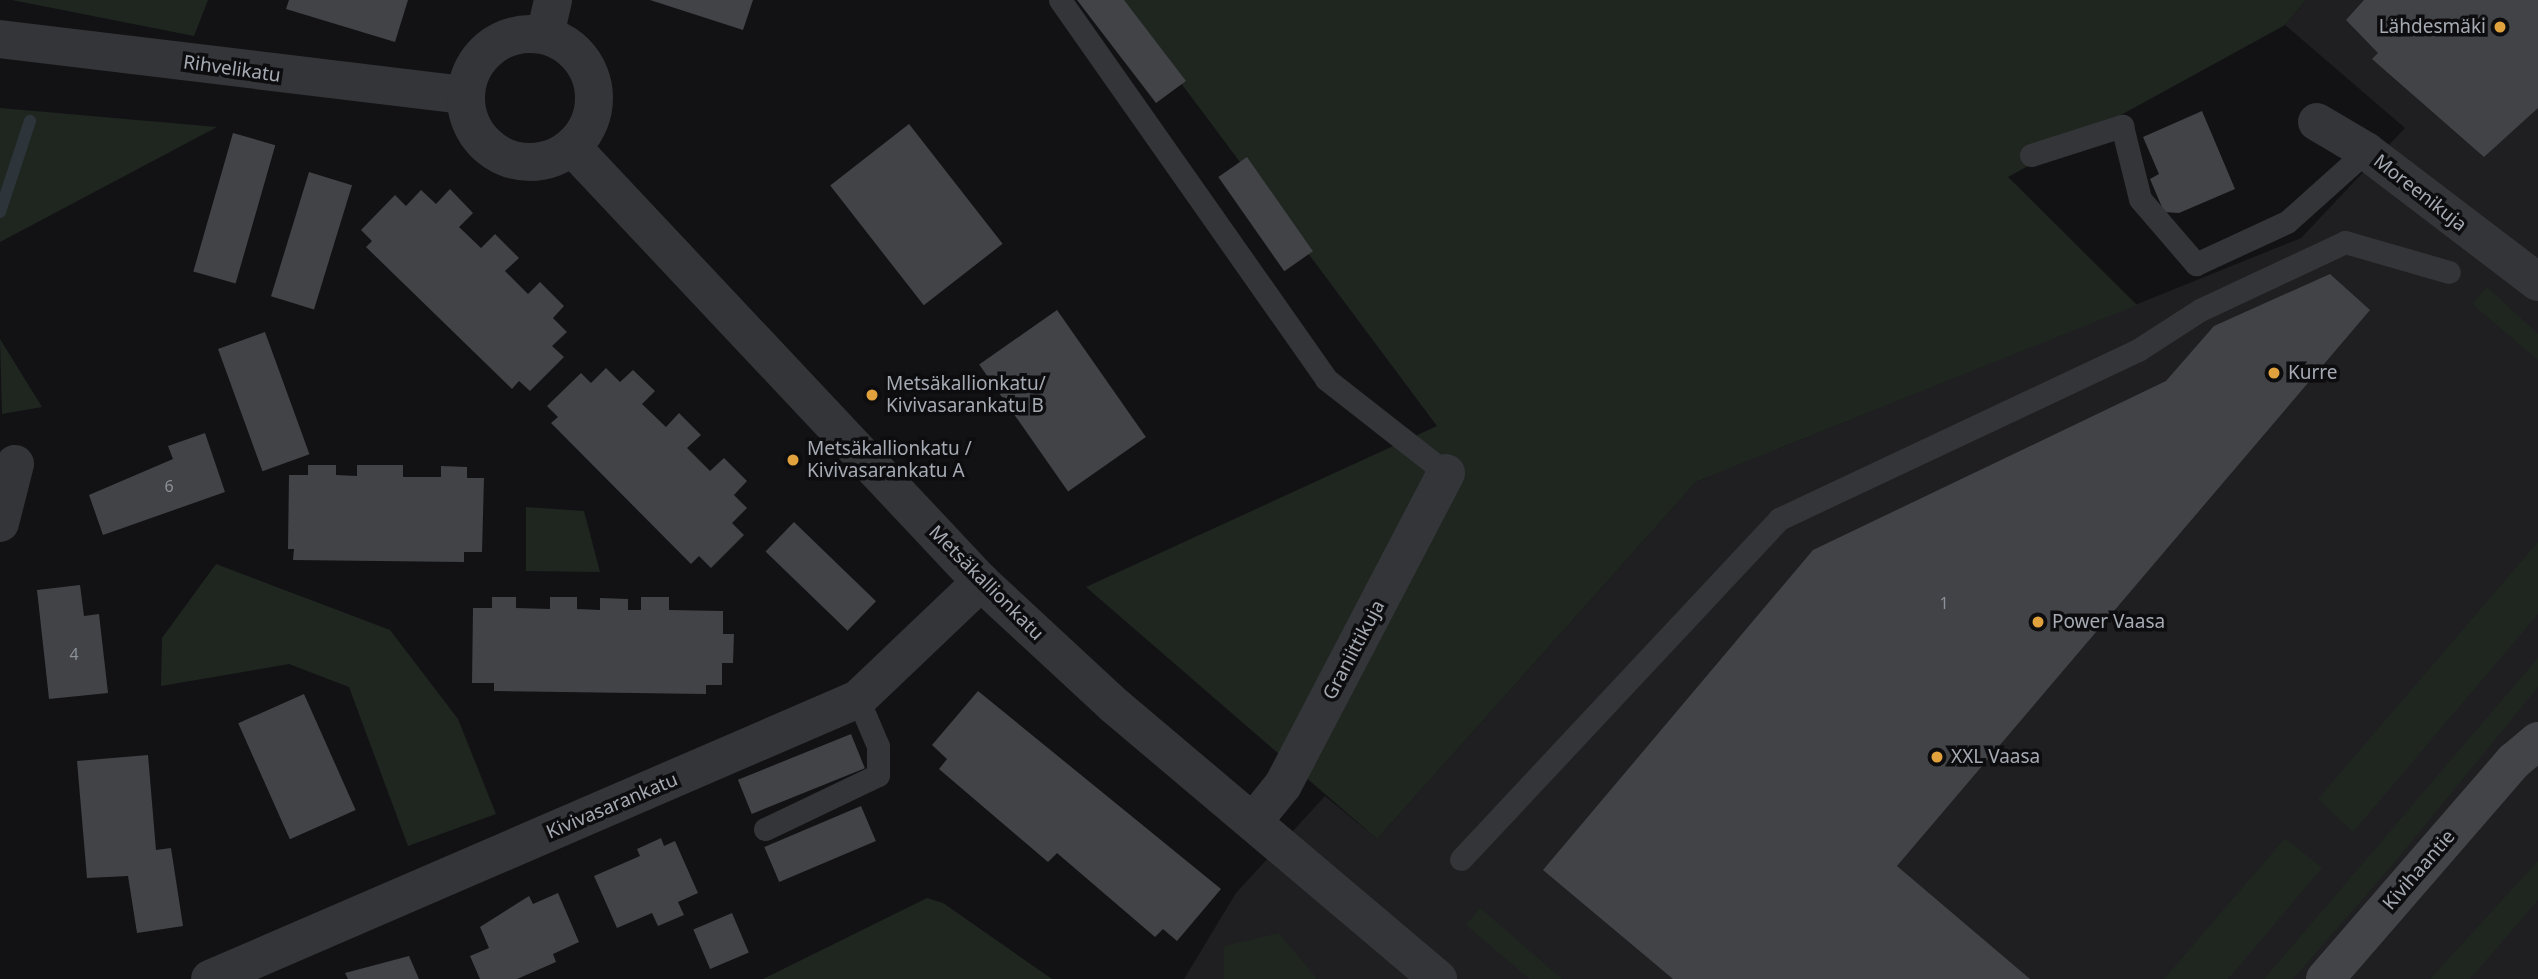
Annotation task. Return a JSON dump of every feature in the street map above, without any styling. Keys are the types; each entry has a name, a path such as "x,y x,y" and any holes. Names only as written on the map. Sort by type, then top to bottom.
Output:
{"main road":[{"name":"Kivihaantie","path":"2325,979 2526,751 2538,720"}],"street":[{"path":"549,18 590,73 593,113 572,147 532,162 501,155 477,135 465,94 478,59 491,46 549,18"},
{"name":"Rihvelikatu","path":"0,39 465,94"},
{"name":"Moreenikuja","path":"2317,122 2366,151 2531,284"},
{"name":"Metsäkallionkatu","path":"572,147 981,582 1254,822 1438,979"},
{"path":"0,523 15,464"},
{"name":"Graniittikuja","path":"1254,822 1283,785 1446,473"},
{"name":"Kivivasarankatu","path":"211,979 858,699 981,582"}],"lane":[{"path":"1060,0 1326,379 1446,473"},
{"path":"2031,155 2122,126 2140,200 2196,264 2287,222 2366,151"},
{"path":"1461,859 1779,519 2138,351 2200,310 2344,242 2449,272"},
{"path":"765,829 878,775 878,746 858,699"}],"shaded area":[{"path":"12,0 208,0 194,36"},
{"path":"1119,0 2306,0 2285,25 2008,177 2137,305 1696,482 1377,839 1086,587 1437,426"},
{"path":"2306,0 2538,0 2538,979 1184,979 1236,893 1325,796 1377,839 1696,482 2301,238 2405,128 2285,25"},
{"path":"0,108 217,127 0,242"},
{"path":"2487,287 2538,334 2538,360 2472,304"},
{"path":"0,339 42,407 2,414"},
{"path":"526,507 584,511 600,572 526,571"},
{"path":"2538,542 2538,614 2353,832 2318,799"},
{"path":"216,564 390,630 458,719 496,814 408,846 349,687 289,664 161,686 162,638"},
{"path":"2538,658 2538,687 2393,864 2293,979 2264,979"},
{"path":"2285,838 2322,868 2228,979 2164,979"},
{"path":"2538,861 2538,900 2470,979 2430,979"},
{"path":"927,898 943,903 1052,979 763,979"},
{"path":"1480,908 1562,979 1530,979 1466,925"},
{"path":"1279,933 1317,979 1224,979 1224,946"}],"building":[{"path":"289,0 408,0 395,42 286,9"},
{"path":"650,0 753,0 743,30"},
{"path":"1077,0 1124,0 1186,81 1156,103"},
{"path":"2364,0 2538,0 2538,108 2484,157 2372,59 2378,53 2346,20"},
{"path":"2202,111 2235,189 2179,213 2164,212 2150,179 2159,174 2143,137"},
{"path":"909,124 1003,244 924,305 830,186"},
{"path":"233,133 275,145 236,284 193,271"},
{"path":"1247,157 1313,251 1284,271 1218,177"},
{"path":"309,172 352,185 314,309 271,296"},
{"path":"450,189 473,213 459,227 481,248 495,234 519,258 505,271 528,294 540,282 564,306 553,318 567,332 552,346 564,357 530,391 519,381 512,389 366,247 372,241 361,230 395,195 406,206 421,190 436,204"},
{"path":"2330,274 2370,310 1897,866 2030,979 1673,979 1543,870 1813,550 2166,381 2214,326"},
{"path":"1057,310 1146,437 1068,491 979,364"},
{"path":"265,332 309,454 262,471 218,349"},
{"path":"606,368 620,382 633,370 655,391 642,404 666,427 679,413 701,435 687,448 710,471 724,458 747,481 734,495 747,508 732,523 744,535 711,568 699,556 691,564 551,423 558,417 547,406 581,373 591,383"},
{"path":"205,433 225,492 103,535 89,495 173,459 168,446"},
{"path":"308,465 336,465 336,475 357,476 357,465 403,465 403,477 441,477 441,466 467,467 467,478 484,478 482,552 464,552 464,562 293,560 294,549 288,549 289,475 308,475"},
{"path":"794,522 876,601 848,631 766,551"},
{"path":"80,585 84,616 99,614 108,693 49,699 37,590"},
{"path":"492,597 516,597 516,608 550,609 550,597 577,597 577,609 600,610 600,598 628,599 628,610 641,610 641,597 669,597 669,610 723,611 723,634 734,634 733,663 722,663 722,685 706,685 706,694 494,691 494,683 472,683 473,608 492,608"},
{"path":"978,691 1221,889 1177,941 1163,929 1155,937 1057,853 1048,862 939,769 947,759 932,745"},
{"path":"304,694 356,810 290,839 238,723"},
{"path":"851,734 865,768 752,814 738,780"},
{"path":"148,755 156,850 171,848 183,926 137,933 128,876 87,878 77,761"},
{"path":"861,806 876,841 779,882 764,847"},
{"path":"661,838 664,846 675,841 698,893 678,902 684,915 658,926 652,913 617,928 594,876 640,856 637,849"},
{"path":"558,893 579,942 553,954 556,962 517,979 480,979 470,956 489,948 480,927 529,896 533,904"},
{"path":"732,913 749,953 710,969 693,929"},
{"path":"409,956 419,979 348,979 345,973"}],"waterway":[{"path":"0,212 30,121"}],"place":[{"name":"Lähdesmäki","path":"2500,27"},
{"name":"Kurre","path":"2274,373"},
{"name":"Metsäkallionkatu/ Kivivasarankatu B","path":"872,395"},
{"name":"Metsäkallionkatu / Kivivasarankatu A","path":"793,460"},
{"name":"Power Vaasa","path":"2038,622"},
{"name":"XXL Vaasa","path":"1937,757"}]}
